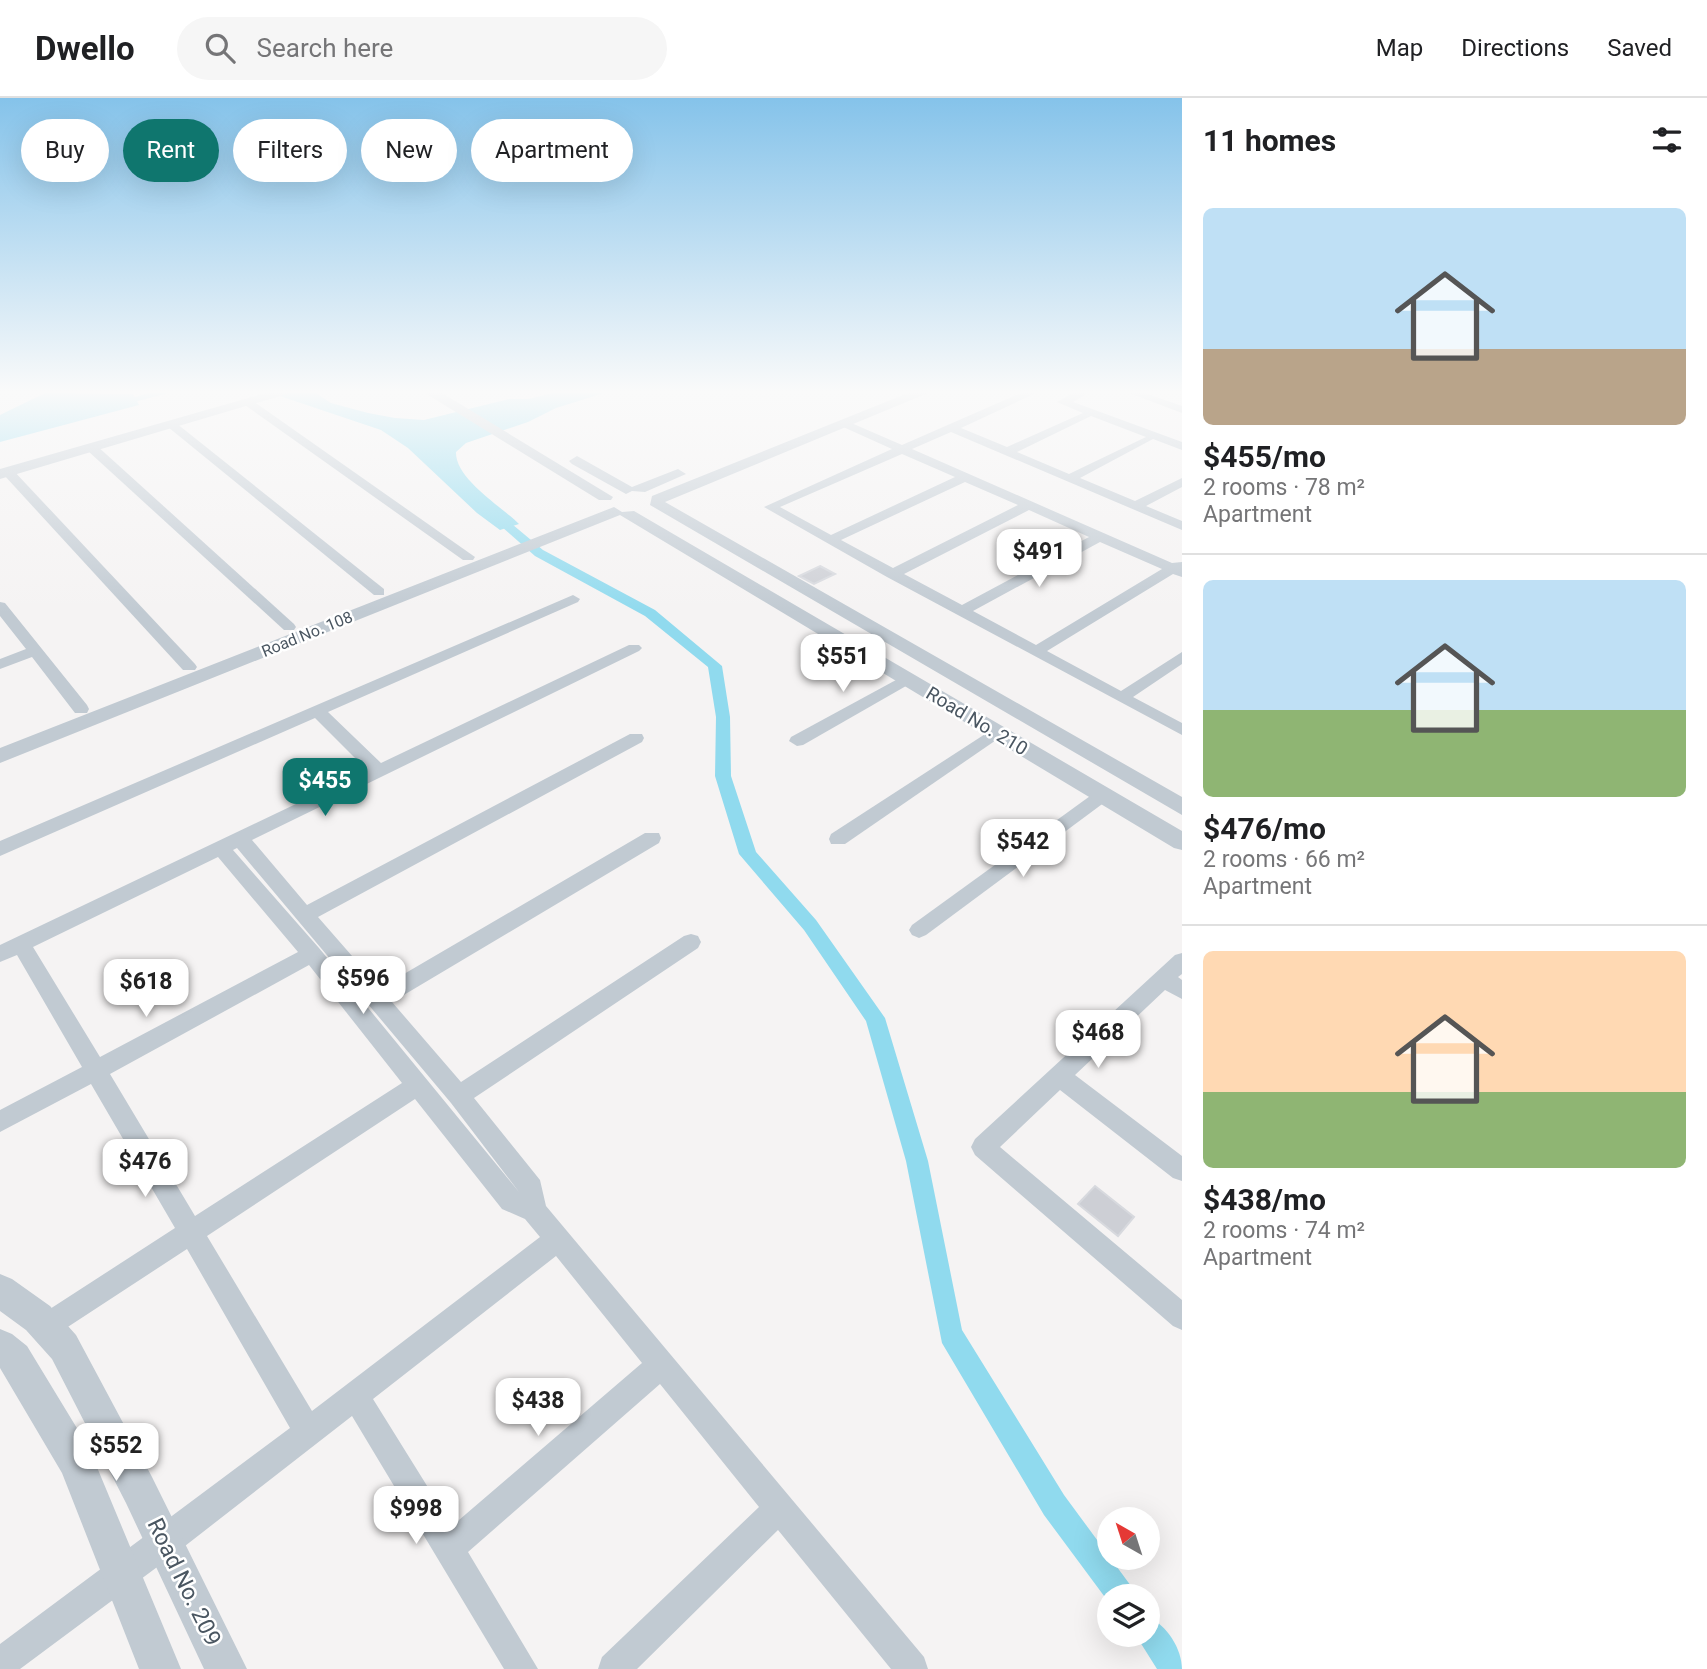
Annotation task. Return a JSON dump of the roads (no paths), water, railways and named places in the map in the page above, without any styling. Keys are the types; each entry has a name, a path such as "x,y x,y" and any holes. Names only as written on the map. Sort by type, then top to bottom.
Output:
{"street":[{"path":"21,466 3,471 189,667"},
{"path":"112,466 289,627"},
{"path":"223,466 379,592"},
{"path":"347,466 468,557"},
{"name":"Road No. 210","path":"551,466 613,507 1182,842"},
{"name":"Road No. 210","path":"590,466 633,489 651,493 658,502 1182,807"},
{"path":"695,466 633,489 613,491 613,507 650,512 658,502 744,466"},
{"path":"863,466 770,507 1182,730"},
{"path":"941,466 1100,537 1179,568"},
{"path":"1042,466 1182,526"},
{"path":"1070,478 1094,466"},
{"path":"831,540 965,477"},
{"path":"1136,506 1182,482"},
{"path":"892,573 1029,505"},
{"name":"Road No. 108","path":"0,756 560,526 613,507"},
{"path":"961,611 1100,537"},
{"name":"Road No. 108","path":"0,741 468,557 508,548"},
{"path":"1036,651 1179,568"},
{"path":"0,849 573,599"},
{"path":"0,606 81,709"},
{"path":"308,1431 96,1071 10,949 634,648"},
{"path":"0,664 36,651"},
{"path":"1121,698 1182,657"},
{"path":"797,741 907,679"},
{"path":"318,710 379,771"},
{"path":"838,839 996,732"},
{"path":"305,915 636,738"},
{"path":"919,930 1103,795"},
{"path":"378,1000 652,838"},
{"path":"230,843 305,915 459,1096 531,1188 534,1211"},
{"path":"230,843 312,954 511,1201 534,1211 912,1669"},
{"path":"459,1096 691,942"},
{"path":"0,1122 312,954"},
{"path":"1182,961 1173,985 1059,1076 983,1147 1182,1317"},
{"path":"1059,1076 1182,1170"},
{"path":"45,1326 418,1085"},
{"path":"0,1664 165,1542 558,1240"},
{"name":"Road No. 209","path":"0,1291 45,1326 64,1347 165,1542 226,1669"},
{"path":"1,1349 15,1358 76,1461 160,1669"},
{"path":"448,1549 661,1365"},
{"path":"355,1395 522,1669"},
{"path":"614,1669 779,1508"}],"water":[{"path":"427,466 460,466 481,492 519,524 500,530 477,513"}],"waterway":[{"path":"490,511 539,553 650,613 715,666 723,717 723,776 748,854 810,925 875,1018 917,1161 951,1334 1054,1505 1112,1584"},
{"path":"1159,1647 1175,1669"}]}
